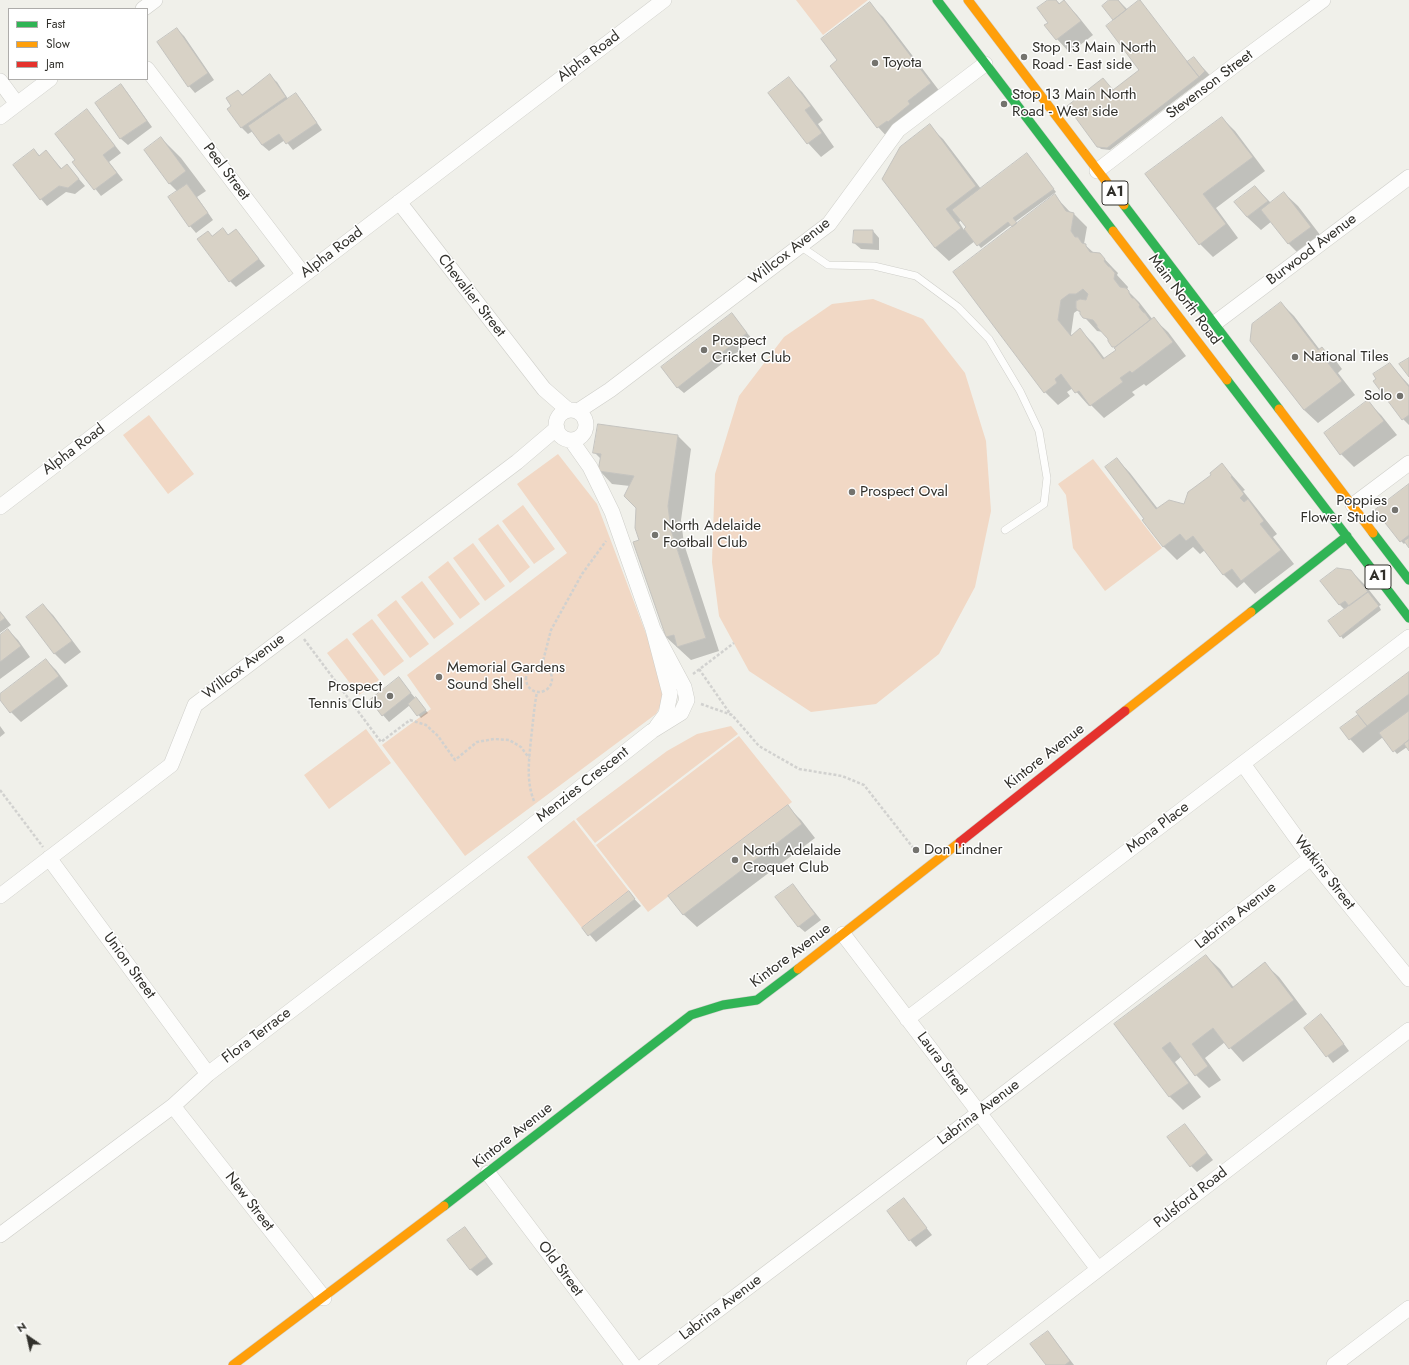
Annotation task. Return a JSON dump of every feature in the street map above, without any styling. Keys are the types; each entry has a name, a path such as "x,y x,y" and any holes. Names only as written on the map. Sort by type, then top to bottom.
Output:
{"main road":[{"name":"Main North Road","path":"936,0 985,64 1204,332 1353,505 1409,580"},
{"name":"Main North Road","path":"969,5 1097,171 1204,332 1347,536 1409,618"},
{"path":"952,20 969,5"},
{"name":"Kintore Avenue","path":"233,1365 324,1298 488,1173 691,1015 723,1005 757,1000 843,934 1347,536"}],"street":[{"path":"144,8 154,0"},
{"name":"Alpha Road","path":"0,507 664,0"},
{"name":"Stevenson Street","path":"1097,171 1323,0"},
{"name":"Willcox Avenue","path":"0,896 171,765 195,705 517,462 571,425 610,390 829,224 898,130 985,64"},
{"name":"Peel Street","path":"148,70 304,275"},
{"path":"0,117 49,80"},
{"path":"0,81 17,104"},
{"name":"Burwood Avenue","path":"1204,332 1409,177"},
{"name":"Chevalier Street","path":"399,202 571,425"},
{"name":"Menzies Crescent","path":"571,425 612,512 653,629 670,694 666,714 652,731"},
{"path":"1353,505 1409,463"},
{"name":"Menzies Crescent","path":"515,839 652,731 681,713 687,700 682,682 653,629"},
{"name":"Mona Place","path":"907,1019 1409,638"},
{"name":"Watkins Street","path":"1243,764 1311,858 1409,980"},
{"name":"Flora Terrace","path":"0,1235 173,1106 208,1074 515,839"},
{"name":"Union Street","path":"50,858 208,1074"},
{"name":"Labrina Avenue","path":"646,1365 979,1113 1311,858"},
{"name":"Laura Street","path":"843,934 1098,1269"},
{"name":"Pulsford Road","path":"974,1365 1409,1030"},
{"name":"New Street","path":"173,1106 324,1298"},
{"name":"Old Street","path":"488,1173 633,1365"},
{"path":"1334,1365 1409,1308"}],"lane":[{"path":"800,246 828,265 874,266 916,276 958,307 989,339 1020,391 1040,431 1048,478 1044,504 1005,530"}],"path":[{"path":"542,665 551,630 582,574 606,541"},
{"path":"296,628 381,742 410,720 426,725 438,736 455,760 478,742 494,739 509,740 521,747 529,758"},
{"path":"682,682 734,643"},
{"path":"542,665 549,671 553,679 551,686 548,689 537,692 529,687 526,676 530,668 542,665"},
{"path":"699,669 732,715 758,746 799,769 842,776 864,785 928,867"},
{"path":"534,801 529,785 529,758 533,714 537,692"},
{"path":"687,700 732,715"},
{"path":"0,790 50,858"}],"shaded area":[{"path":"796,0 868,0 823,35"},
{"name":"Prospect Oval","path":"873,299 923,319 965,373 986,441 991,511 975,587 939,654 876,704 811,712 749,671 719,616 712,562 715,474 739,396 784,337 832,304"},
{"path":"149,415 194,474 168,494 123,435"},
{"path":"558,454 597,504 665,684 664,699 656,714 465,856 382,745 431,709 407,675 567,553 517,484"},
{"path":"1093,459 1162,548 1105,591 1073,548 1066,495 1058,484"},
{"path":"523,505 555,549 534,564 502,521"},
{"path":"498,524 530,567 510,583 478,539"},
{"path":"473,543 505,586 485,601 453,558"},
{"path":"448,561 480,604 460,619 428,577"},
{"path":"422,581 454,624 434,639 401,597"},
{"path":"396,600 429,644 410,658 377,615"},
{"path":"372,619 404,661 384,676 352,634"},
{"path":"347,638 379,680 359,695 327,653"},
{"path":"731,726 738,734 595,843 576,819 667,751 697,734"},
{"path":"366,729 391,763 329,809 304,775"},
{"path":"739,736 792,802 648,912 596,845"},
{"path":"574,820 629,891 582,928 527,857"}],"building":[{"path":"1048,0 1056,0 1059,4 1064,0 1081,21 1056,40 1044,25 1048,23 1037,8"},
{"path":"1109,0 1118,0 1126,10 1113,20 1102,6"},
{"path":"1139,0 1199,77 1107,148 1097,147 1067,106 1103,78 1113,90 1139,70 1106,26"},
{"name":"Toyota","path":"870,2 931,83 908,101 910,104 888,122 887,121 877,128 830,66 837,60 821,39"},
{"path":"177,28 208,73 188,87 157,42"},
{"path":"1194,57 1205,71 1199,77 1187,62"},
{"path":"270,74 286,97 241,128 227,109 231,106 226,98 238,90 242,95"},
{"path":"789,77 811,106 805,110 822,133 807,144 768,93"},
{"path":"121,84 147,121 120,139 95,103"},
{"path":"296,93 317,123 286,144 279,134 262,145 248,126"},
{"path":"87,109 115,146 103,155 117,173 94,190 72,162 75,160 55,134"},
{"path":"1222,117 1253,157 1203,194 1226,224 1199,245 1145,174"},
{"path":"930,124 976,186 946,209 961,228 935,248 882,179 900,147"},
{"path":"161,137 186,171 169,184 144,150"},
{"path":"34,149 39,156 46,150 61,169 67,164 79,179 68,188 59,186 40,200 13,165"},
{"path":"1027,153 1054,189 1013,218 1017,223 1012,227 1008,222 977,246 964,229 966,227 952,210"},
{"path":"187,184 208,213 189,227 168,197"},
{"path":"1255,186 1268,201 1247,217 1234,202"},
{"path":"1284,192 1311,227 1288,244 1261,210"},
{"path":"1055,194 1066,211 1074,213 1071,231 1075,237 1078,237 1082,243 1086,244 1090,252 1100,253 1105,259 1104,261 1115,273 1114,279 1120,287 1126,288 1129,291 1132,298 1134,298 1140,305 1139,307 1150,320 1115,347 1112,347 1108,339 1093,320 1083,318 1080,311 1076,308 1076,301 1080,299 1086,300 1088,294 1083,289 1076,294 1069,294 1061,300 1058,320 1071,336 1080,328 1103,359 1116,350 1114,348 1154,317 1173,342 1132,373 1130,371 1120,378 1123,382 1090,406 1079,391 1075,393 1061,374 1055,379 1057,383 1044,393 953,272"},
{"path":"223,228 228,235 236,229 259,259 229,282 197,239 208,231 212,236"},
{"path":"854,230 873,230 873,244 853,243"},
{"name":"National Tiles","path":"1281,302 1318,350 1322,347 1329,356 1325,359 1342,381 1304,410 1250,341 1252,324"},
{"name":"Prospect Cricket Club","path":"732,313 747,333 677,388 661,367"},
{"path":"1409,358 1409,377 1399,364"},
{"path":"1390,363 1409,387 1409,415 1402,420 1373,381 1376,379 1373,374"},
{"path":"1368,400 1384,421 1340,455 1324,433"},
{"name":"North Adelaide Football Club","path":"598,424 678,435 668,506 671,530 706,638 677,647 674,635 666,637 633,542 639,540 635,528 636,508 624,496 634,476 598,471 601,454 593,453"},
{"path":"1117,458 1156,509 1169,500 1184,504 1188,492 1211,475 1210,473 1222,463 1244,494 1240,498 1244,502 1248,499 1264,521 1260,524 1281,550 1241,581 1232,569 1223,575 1193,536 1186,541 1180,534 1163,547 1105,467"},
{"path":"1409,484 1409,535 1400,542 1375,510"},
{"path":"1409,538 1409,548 1404,541"},
{"path":"1337,568 1351,570 1368,592 1349,606 1345,601 1339,605 1320,581"},
{"path":"1368,592 1379,606 1340,637 1328,621"},
{"path":"43,604 72,641 54,654 26,617"},
{"path":"0,612 5,618 0,622"},
{"path":"8,629 21,646 0,662 0,635"},
{"path":"46,659 59,676 10,713 0,700 0,694"},
{"path":"1409,672 1409,694 1367,726 1356,712"},
{"name":"Prospect Tennis Club","path":"399,677 411,693 382,716 370,700"},
{"path":"416,697 426,710 417,716 408,704"},
{"path":"1409,711 1409,740 1393,752 1379,733"},
{"path":"1358,715 1367,726 1349,740 1340,728"},
{"path":"1409,740 1409,751 1404,744"},
{"name":"North Adelaide Croquet Club","path":"788,805 802,824 683,915 668,896"},
{"path":"793,884 815,914 798,927 775,897"},
{"path":"629,891 635,899 588,936 582,928"},
{"path":"1206,955 1232,988 1265,962 1294,1000 1229,1049 1213,1028 1192,1044 1208,1066 1195,1076 1170,1042 1162,1048 1189,1083 1169,1097 1114,1024"},
{"path":"1321,1014 1344,1044 1326,1057 1304,1028"},
{"path":"1185,1124 1207,1153 1190,1167 1167,1137"},
{"path":"904,1198 927,1228 909,1241 887,1211"},
{"path":"465,1227 487,1257 470,1270 447,1240"},
{"path":"1048,1331 1070,1361 1065,1365 1046,1365 1030,1344"}],"traffic: fast":[{"path":"937,0 1113,231"},
{"path":"1124,205 1279,409"},
{"path":"1227,380 1409,618"},
{"path":"1373,533 1409,580"},
{"path":"1251,612 1347,536"},
{"path":"444,1206 691,1015 723,1005 757,1000 798,969"}],"traffic: slow":[{"path":"968,0 1124,205"},
{"path":"1113,231 1227,380"},
{"path":"1279,409 1373,533"},
{"path":"1125,711 1251,612"},
{"path":"798,969 960,842"},
{"path":"233,1365 444,1206"}],"traffic: jam":[{"path":"960,842 1125,711"}],"place":[{"name":"Stop 13 Main North Road - East side","path":"1024,57"},
{"name":"Toyota","path":"875,63"},
{"name":"Stop 13 Main North Road - West side","path":"1004,104"},
{"name":"Prospect Cricket Club","path":"704,350"},
{"name":"National Tiles","path":"1295,357"},
{"name":"Solo","path":"1400,396"},
{"name":"Prospect Oval","path":"852,492"},
{"name":"Poppies Flower Studio","path":"1395,510"},
{"name":"North Adelaide Football Club","path":"655,535"},
{"name":"Memorial Gardens Sound Shell","path":"439,677"},
{"name":"Prospect Tennis Club","path":"390,696"},
{"name":"Don Lindner","path":"916,850"},
{"name":"North Adelaide Croquet Club","path":"735,860"}]}
